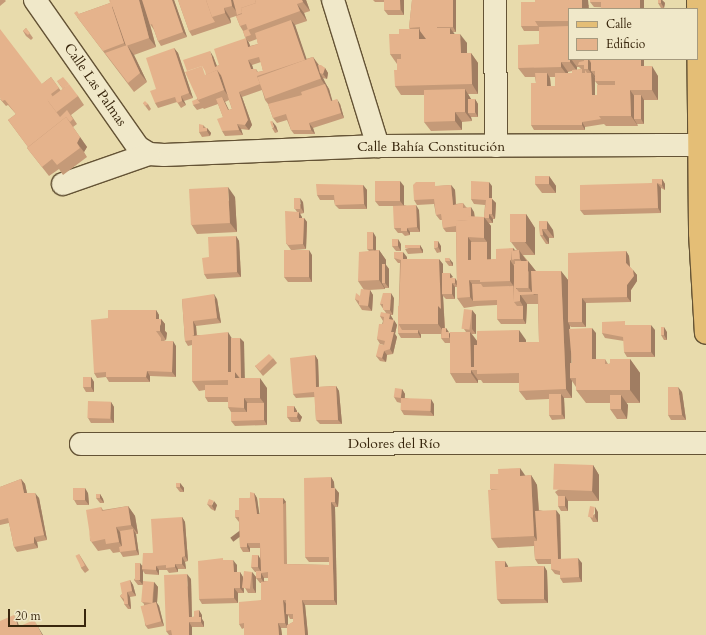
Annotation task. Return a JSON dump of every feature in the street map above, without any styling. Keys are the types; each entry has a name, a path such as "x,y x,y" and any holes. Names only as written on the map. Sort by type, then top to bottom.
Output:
{"main road":[{"path":"698,0 702,48 699,145 706,333"}],"street":[{"name":"Calle Las Palmas","path":"35,0 138,147 157,154"},
{"path":"334,0 378,146"},
{"path":"495,0 496,146"},
{"name":"Calle Bahía Constitución","path":"63,184 157,154 378,146 699,145"},
{"name":"Dolores del Río","path":"81,444 706,443"}],"building":[{"path":"109,0 113,6 112,7 124,43 103,51 74,13 77,11 79,14 110,3"},
{"path":"110,0 139,0 149,38 126,46"},
{"path":"142,0 172,0 183,32 158,41 152,24 150,25"},
{"path":"178,0 206,0 215,22 189,31"},
{"path":"206,0 231,0 232,6 224,8 225,13 212,17"},
{"path":"233,0 255,0 256,3 241,8 242,13 237,15"},
{"path":"255,0 302,0 303,2 297,4 300,11 248,30 246,24 240,26 236,16 242,14 241,8 256,3"},
{"path":"384,0 400,0 400,10 384,10"},
{"path":"412,0 453,0 453,27 431,28 431,39 426,39 420,31 420,27 409,28"},
{"path":"535,0 582,0 582,8 568,8 568,21 535,21"},
{"path":"590,0 640,0 640,8 601,8 601,2 590,2"},
{"path":"521,2 535,2 535,21 538,26 521,26"},
{"path":"291,20 305,60 257,76 260,84 239,92 248,120 245,125 237,124 239,130 222,131 217,119 223,117 216,99 222,97 228,110 232,109 221,75 217,70 206,75 202,66 187,71 183,60 210,51 215,67 219,65 214,49 246,38 248,47 258,44 255,33","holes":["259,57 263,71 257,72 256,69 251,69 248,60"]},
{"path":"568,26 568,60 570,60 570,62 561,62 561,67 518,68 518,45 539,44 539,27"},
{"path":"26,28 30,33 28,35 23,31"},
{"path":"431,28 450,28 450,34 460,34 461,53 471,53 472,84 395,86 394,70 401,70 401,54 390,54 389,34 399,34 399,29 419,29 419,39 431,39"},
{"path":"0,29 42,84 51,77 59,88 51,94 53,97 48,101 60,117 67,110 73,119 70,122 66,117 28,147 8,120 16,114 5,100 2,101 0,98"},
{"path":"248,29 251,35 245,37 243,31"},
{"path":"127,45 140,73 128,83 105,53"},
{"path":"174,48 189,93 181,96 182,101 177,103 175,97 155,103 150,91 156,89 146,58"},
{"path":"313,57 321,79 265,99 258,77"},
{"path":"397,59 401,59 401,70 397,70"},
{"path":"584,60 588,60 588,69 584,69"},
{"path":"590,60 641,60 641,66 595,66 595,71 591,71"},
{"path":"584,61 584,65 578,65 579,62"},
{"path":"318,65 325,68 323,74 320,73"},
{"path":"202,66 205,75 217,70 224,90 198,100 185,72"},
{"path":"595,66 652,66 652,90 630,90 631,116 599,116 599,90 615,90 615,81 595,81"},
{"path":"582,69 582,73 585,73 585,70 587,73 591,73 592,95 597,95 597,85 615,85 615,90 599,90 599,116 601,119 582,122 582,125 531,125 531,83 536,83 535,73 547,73 547,86 555,86 555,73 572,73 572,70"},
{"path":"63,77 69,84 63,89 57,81"},
{"path":"69,84 78,96 56,112 47,100"},
{"path":"325,84 331,101 337,99 341,113 309,123 311,130 291,130 286,114 273,118 268,104 302,95 301,92"},
{"path":"465,89 465,112 455,112 455,121 424,122 424,90"},
{"path":"634,95 641,95 641,119 634,119"},
{"path":"197,99 200,103 193,105 192,101"},
{"path":"468,99 475,99 475,113 468,113"},
{"path":"145,101 148,104 145,106 143,103"},
{"path":"66,117 80,137 77,143 80,148 57,165 52,159 42,167 27,148"},
{"path":"272,121 274,127 272,127 270,122"},
{"path":"199,124 203,125 203,128 207,128 207,131 199,132"},
{"path":"535,176 549,176 549,184 535,184"},
{"path":"652,179 662,179 662,185 657,183 658,208 580,210 580,185 652,183"},
{"path":"375,181 400,181 400,201 375,201"},
{"path":"471,181 489,182 489,198 492,198 492,214 489,214 489,218 484,217 486,200 471,199"},
{"path":"416,182 435,182 435,186 451,185 453,205 463,203 463,208 471,207 471,217 468,216 468,220 456,221 456,226 443,228 441,214 436,215 434,199 414,200 413,185"},
{"path":"316,184 363,185 364,204 335,205 334,195 317,195"},
{"path":"228,187 230,223 191,225 189,189"},
{"path":"294,198 300,198 300,209 294,209"},
{"path":"416,205 417,227 407,228 407,231 401,231 401,228 394,228 393,206"},
{"path":"285,211 299,212 299,218 304,218 303,244 288,245 286,243"},
{"path":"510,214 526,214 526,242 510,242"},
{"path":"468,216 484,217 484,238 468,237 468,260 496,259 496,249 513,248 513,251 511,251 510,260 510,281 480,282 480,280 469,280 470,297 457,298 456,221 468,220"},
{"path":"539,221 547,221 547,229 542,229 543,235 540,235"},
{"path":"367,232 373,232 373,249 367,249"},
{"path":"236,236 237,272 204,274 202,258 209,257 208,237"},
{"path":"392,239 398,239 398,246 392,246"},
{"path":"434,241 438,241 438,247 434,248"},
{"path":"471,242 487,242 487,260 471,260"},
{"path":"405,245 420,245 420,248 405,248"},
{"path":"284,250 309,250 309,277 284,277"},
{"path":"379,250 379,280 358,281 359,252"},
{"path":"519,250 520,259 512,260 511,251"},
{"path":"626,251 626,263 633,270 634,276 627,285 627,297 582,298 582,322 568,322 568,253"},
{"path":"394,252 403,252 403,259 439,259 441,309 438,306 399,307 401,260 394,258"},
{"path":"445,258 449,258 450,261 445,261"},
{"path":"515,261 528,261 528,288 515,288"},
{"path":"382,264 385,264 385,283 382,283"},
{"path":"514,264 516,288 519,292 532,292 531,271 561,271 566,389 519,391 519,373 477,374 477,370 471,370 471,373 450,373 450,332 470,332 471,367 477,367 477,331 519,330 519,342 539,342 538,294 520,295 520,301 514,302"},
{"path":"442,273 450,273 450,278 455,278 455,283 452,283 452,294 442,294"},
{"path":"513,281 514,302 517,306 523,306 523,319 497,319 497,300 473,301 472,284 481,284 483,287 513,286"},
{"path":"361,289 370,290 368,306 359,305 359,301 355,299 356,293 360,296"},
{"path":"383,293 391,293 390,310 383,310 383,304 380,304"},
{"path":"214,294 217,318 193,321 194,335 192,336 192,340 185,341 182,299"},
{"path":"398,306 438,306 438,324 398,324"},
{"path":"464,309 472,310 470,330 462,329"},
{"path":"108,310 156,310 156,319 161,319 161,326 160,324 156,324 156,331 161,338 161,341 173,341 172,372 147,371 146,377 106,377 106,372 94,373 91,320 108,318"},
{"path":"381,312 390,314 389,319 394,320 391,332 394,332 390,349 384,351 382,358 376,356 379,344 384,345 385,341 377,339 379,324 383,324 384,317 380,316"},
{"path":"399,314 399,325 402,330 418,330 418,333 398,333"},
{"path":"625,321 625,325 651,325 651,352 624,352 623,337 602,333 602,322"},
{"path":"156,324 160,324 160,331 156,331"},
{"path":"661,327 664,327 664,335 661,335"},
{"path":"442,328 446,328 446,332 449,332 449,338 441,338"},
{"path":"592,328 592,359 578,359 578,363 572,363 569,329"},
{"path":"228,332 228,372 235,372 235,378 260,378 260,398 244,398 244,408 228,407 228,380 192,381 192,336"},
{"path":"231,338 240,338 241,378 235,372 231,372"},
{"path":"474,345 477,345 477,367 474,367"},
{"path":"269,354 273,358 260,371 255,366"},
{"path":"315,355 316,387 336,386 338,420 316,420 314,392 293,394 290,358"},
{"path":"578,359 605,359 605,364 610,364 610,359 630,359 630,390 576,390 576,378 570,378 570,363 578,363"},
{"path":"83,377 91,377 91,387 83,387"},
{"path":"205,385 228,385 228,397 205,397"},
{"path":"668,387 678,387 682,415 668,415"},
{"path":"395,388 402,389 401,398 394,397"},
{"path":"549,394 561,394 561,415 549,415"},
{"path":"610,395 621,395 621,409 610,409"},
{"path":"401,398 431,399 431,411 401,410"},
{"path":"88,401 111,402 110,419 87,418"},
{"path":"247,403 264,403 264,420 231,421 231,412 247,412"},
{"path":"287,406 294,406 294,412 298,412 297,417 287,417"},
{"path":"554,464 593,465 592,491 553,490"},
{"path":"520,468 520,476 531,475 534,536 491,538 488,490 499,489 498,469"},
{"path":"490,474 499,474 499,489 490,489"},
{"path":"331,477 331,488 335,488 335,502 331,502 334,600 302,600 305,635 287,635 287,625 293,622 293,614 286,614 286,600 283,600 285,623 278,623 279,635 244,635 244,623 239,624 239,602 261,600 261,582 268,581 268,572 261,573 261,578 256,578 256,571 261,571 260,543 247,543 247,547 240,547 239,517 235,517 235,510 239,510 239,498 250,498 250,492 254,493 257,514 260,514 259,498 283,498 284,564 329,565 329,557 305,557 304,478"},
{"path":"21,479 24,493 35,493 44,535 34,537 34,543 14,547 8,518 0,520 0,487"},
{"path":"176,483 180,483 180,487 176,487"},
{"path":"73,488 85,488 85,500 73,500"},
{"path":"96,494 100,494 100,498 96,498"},
{"path":"558,496 565,496 565,506 558,506"},
{"path":"209,499 214,501 212,506 207,504"},
{"path":"128,506 131,525 116,527 119,542 106,544 105,539 91,542 86,510 101,507 102,511"},
{"path":"590,506 595,507 593,518 588,517"},
{"path":"556,510 558,559 578,558 579,577 560,578 560,571 551,569 551,559 535,559 534,541 537,541 535,511"},
{"path":"182,517 185,556 182,557 182,564 175,564 175,567 166,568 166,565 156,566 156,570 142,569 143,553 153,553 151,519"},
{"path":"133,529 136,550 120,552 119,547 122,546 120,531"},
{"path":"79,554 85,566 81,567 75,556"},
{"path":"252,555 258,555 258,567 251,567"},
{"path":"223,558 223,560 233,560 234,572 240,572 240,588 234,588 234,598 199,599 198,561"},
{"path":"495,561 505,561 505,567 544,566 544,599 497,599"},
{"path":"135,563 140,563 140,580 135,580"},
{"path":"244,571 252,572 250,589 242,588"},
{"path":"187,574 189,617 194,617 194,611 199,610 201,622 189,622 189,635 172,635 171,630 166,631 164,575"},
{"path":"130,580 132,591 127,592 128,604 124,604 124,599 120,596 122,594 120,583"},
{"path":"143,581 154,582 152,603 141,602"},
{"path":"156,602 161,621 146,625 141,606"},
{"path":"14,615 18,627 34,620 42,635 0,635 0,621"}]}
